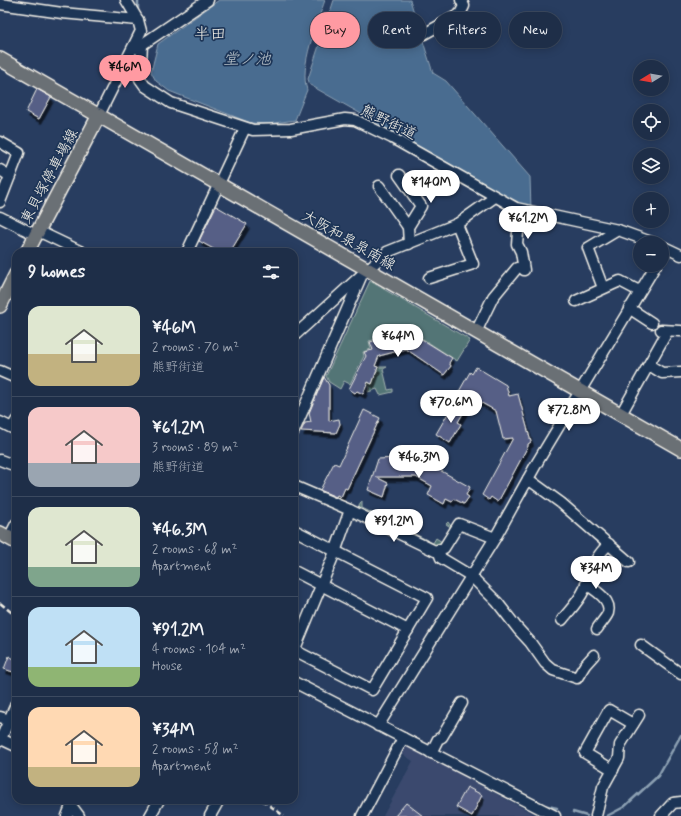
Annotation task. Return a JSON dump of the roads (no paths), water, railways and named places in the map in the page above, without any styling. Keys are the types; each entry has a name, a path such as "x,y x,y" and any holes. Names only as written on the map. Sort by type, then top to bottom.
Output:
{"main road":[{"name":"大阪和泉泉南線","path":"0,59 220,184 365,271 581,391 681,449"},
{"name":"東貝塚停車場線","path":"29,248 99,115"},
{"path":"0,306 12,282"}],"street":[{"path":"99,115 141,31 138,20 126,0"},
{"path":"131,53 208,0"},
{"path":"426,33 460,14 464,6 461,0"},
{"path":"0,4 62,13 138,20"},
{"name":"熊野街道","path":"142,45 140,79 144,86 172,103 253,130 291,129 346,119 355,120 392,138 520,210 618,230 635,236"},
{"path":"189,248 245,128"},
{"path":"0,142 19,153 0,202"},
{"path":"0,170 10,176"},
{"path":"399,176 421,206 408,227"},
{"path":"379,186 408,227 409,244"},
{"path":"298,332 387,252 457,224 496,197"},
{"path":"476,332 494,297 521,269 521,252 517,244 520,210"},
{"path":"0,218 73,248"},
{"path":"429,278 473,264 457,224"},
{"path":"603,288 588,248 618,230"},
{"path":"669,251 681,255"},
{"path":"298,422 365,271"},
{"path":"378,726 495,538 528,479 651,272"},
{"path":"576,301 620,281 639,291"},
{"path":"629,308 652,323"},
{"path":"621,414 649,365 664,331 681,331"},
{"path":"649,365 662,373 681,372"},
{"path":"0,371 12,376"},
{"path":"0,422 12,428"},
{"path":"0,460 12,464"},
{"path":"528,479 561,502 629,562"},
{"path":"298,488 350,510 435,551 444,548 460,524 495,538"},
{"path":"298,640 335,552 350,510"},
{"path":"298,532 427,598 372,690 298,652"},
{"path":"562,620 584,591 593,563 609,544"},
{"path":"438,550 441,558 470,576 497,602 545,663 553,670 577,678 585,664 594,655"},
{"path":"298,574 408,630"},
{"path":"586,584 603,596 608,606 608,613 597,629"},
{"path":"641,645 681,674"},
{"path":"298,684 555,816"},
{"path":"431,753 438,739 442,737 462,703"},
{"path":"612,770 585,752 609,710 633,724"},
{"path":"596,816 603,787 619,758 620,745 639,715"},
{"path":"8,720 0,740 12,744"},
{"path":"362,816 402,738"},
{"path":"661,816 674,803 681,802"},
{"path":"67,816 69,804"},
{"path":"70,804 79,816"},
{"path":"150,816 157,804"},
{"path":"210,816 217,804"}],"water":[{"name":"堂ノ池","path":"219,0 325,0 321,12 310,12 310,45 305,69 307,90 295,120 268,124 251,123 169,91 156,81 151,72 158,44"},
{"path":"334,0 410,0 414,12 368,12 368,48 425,48 433,73 446,81 530,177 531,210 310,85 308,79 318,48 360,48 360,12 330,12"}],"waterway":[{"path":"138,0 138,13"},
{"path":"607,816 624,807 658,776 681,735"},
{"path":"543,805 557,808"},
{"path":"573,812 587,816"}],"railway":[{"path":"0,603 12,613"},
{"path":"268,804 284,816"}],"district":[{"name":"半田","path":"210,33"}]}
